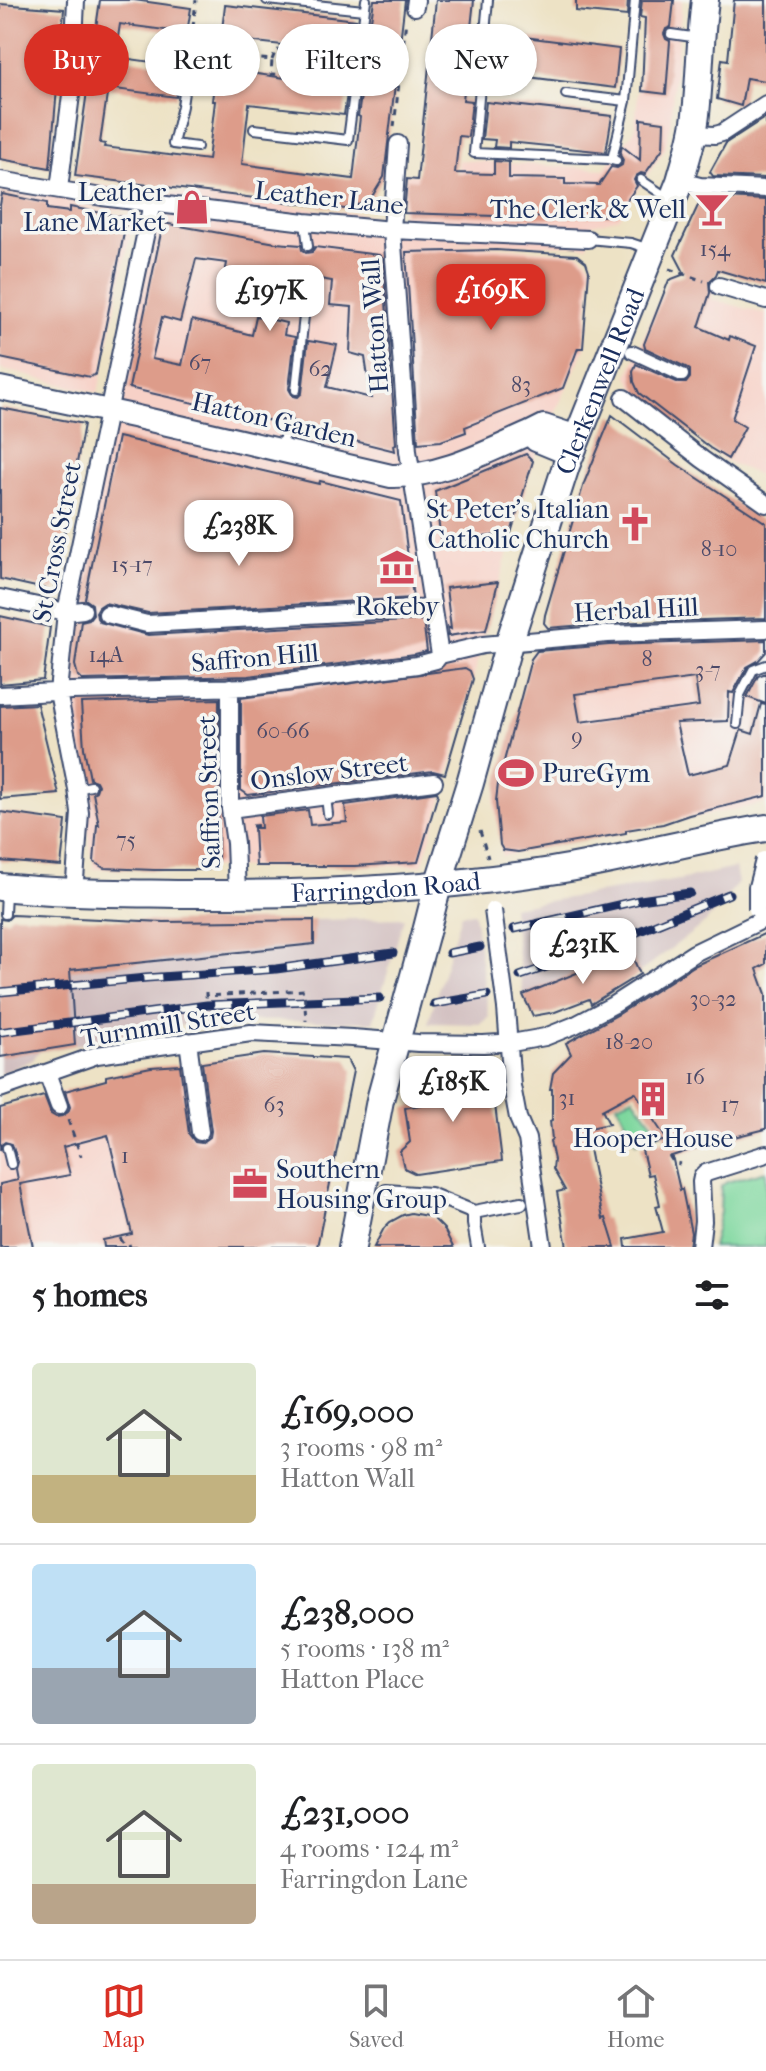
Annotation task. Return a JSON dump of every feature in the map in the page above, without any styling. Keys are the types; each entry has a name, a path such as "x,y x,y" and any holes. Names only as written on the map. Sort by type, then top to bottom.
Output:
{"main road":[{"name":"Clerkenwell Road","path":"352,1247 380,1100 438,885 509,643 573,446 662,260 676,191 693,134 705,0"},
{"name":"Hatton Garden","path":"0,388 391,476 412,476 466,461 544,426 573,446"},
{"name":"Farringdon Road","path":"3,887 74,893 237,894 438,885 594,863 766,828"}],"street":[{"path":"59,189 72,87 76,0"},
{"path":"693,134 722,133 766,104"},
{"name":"Hatton Wall","path":"394,141 392,230 408,451 440,655"},
{"name":"Leather Lane","path":"0,180 305,222 392,230 588,239"},
{"path":"676,191 700,186 766,189"},
{"name":"St Cross Street","path":"74,893 84,794 58,692 107,410 152,203"},
{"path":"719,286 766,300"},
{"path":"632,352 682,375"},
{"path":"624,398 702,459 765,500"},
{"path":"0,598 74,611"},
{"path":"107,614 147,624 432,608"},
{"name":"Herbal Hill","path":"509,643 622,633 766,629"},
{"name":"Saffron Hill","path":"0,695 250,687 417,665 436,660 440,655 483,645 509,643"},
{"name":"Saffron Street","path":"230,687 230,809 237,894"},
{"name":"Onslow Street","path":"230,809 434,782"},
{"path":"761,916 757,887 765,854"},
{"path":"493,910 506,1008 512,1086 518,1118 535,1138 543,1247"},
{"name":"Turnmill Street","path":"0,1089 97,1055 251,1033 398,1032 483,1044 545,1037 613,1005 694,953 761,916"},
{"path":"188,1041 200,1132"},
{"path":"47,1073 59,1106"},
{"path":"700,1247 702,1177 706,1173 766,1154"},
{"path":"386,1191 430,1194 474,1212 521,1203"},
{"path":"474,1212 478,1247"}],"lane":[{"path":"267,0 367,4 364,24"},
{"path":"486,24 488,0"},
{"path":"479,96 474,153 614,160 626,101 635,0"},
{"path":"631,30 644,31"},
{"path":"671,34 700,38"},
{"path":"566,94 626,101"},
{"path":"183,96 173,144 197,147"},
{"path":"254,129 353,140 355,96"},
{"path":"641,180 660,194 676,191"},
{"path":"305,222 308,246"},
{"name":"Leather Lane","path":"588,239 640,245 662,260"},
{"path":"296,390 304,316 302,276"},
{"path":"281,450 287,424"},
{"path":"737,724 740,695 753,670 766,665"},
{"path":"326,796 328,814"},
{"path":"3,887 5,914"},
{"path":"7,1148 11,1164"}],"path":[{"path":"193,24 196,0"},
{"path":"394,141 411,5"},
{"path":"276,50 271,74 276,74"},
{"path":"260,59 272,60"},
{"path":"662,260 719,286"},
{"path":"463,805 476,821 492,879"},
{"path":"252,826 264,825"},
{"path":"206,992 206,996 304,990 306,1021"},
{"path":"72,1134 81,1156"},
{"path":"657,1135 673,1162 680,1164"},
{"path":"120,1238 128,1246"}],"shaded area":[{"path":"645,0 682,0 670,125 665,149 619,218 589,226 588,246 442,243 578,253 588,260 592,268 585,348 534,459 422,865 94,869 63,685 71,604 153,215 60,203 134,216 98,393 0,369 0,193 38,199 0,192 0,171 401,221 405,174 457,177 459,160 604,169 635,130"},
{"path":"670,274 714,288 711,299 766,314 765,478 724,460 638,395 628,376"},
{"path":"656,637 766,637 766,803 502,856 494,802 532,651"},
{"path":"735,868 738,883 706,922 640,972 579,1003 541,1016 532,1015 523,995 512,907"},
{"path":"474,913 489,1017 480,1024 428,1023 461,914"},
{"path":"404,918 373,1022 213,1020 38,1052 33,1060 0,1074 0,975 314,944 314,920"},
{"path":"263,1054 347,1059 353,1071 317,1247 0,1247 0,1108 105,1081 106,1076 151,1067"}],"green space":[{"path":"633,1097 659,1132 656,1136 636,1142 617,1104"},
{"path":"766,1171 766,1247 712,1247 720,1212 721,1186"}],"building":[{"path":"100,0 134,0 191,8 188,24 145,24 145,27 97,24"},
{"path":"374,0 405,0 402,24 371,24"},
{"path":"436,0 474,0 471,24 433,24"},
{"path":"576,0 628,0 627,16 576,11"},
{"path":"642,0 674,0 671,27 664,34 670,41 666,94 642,91 645,18 640,17"},
{"path":"734,0 766,0 766,81 746,78 741,106 717,99 722,59 728,60"},
{"path":"0,4 64,9 63,24 24,24 24,96 56,96 50,168 0,159"},
{"path":"225,5 356,20 356,24 276,24 276,44 260,42 260,24 223,24"},
{"path":"537,39 619,49 615,88 537,78"},
{"path":"129,59 145,61 145,93 129,91"},
{"path":"260,74 276,77 276,96 347,96 344,115 249,104 242,164 353,179 361,96 394,96 384,177 371,198 345,209 75,176 86,96 107,96 100,143 105,144 104,147 208,160 215,101 212,101 213,96 260,96"},
{"path":"426,96 463,96 463,100 472,101 468,137 459,136 455,173 494,174 494,161 509,162 509,178 565,179 565,184 599,185 611,167 622,165 622,146 640,160 641,119 664,122 663,148 645,174 636,176 637,186 617,215 558,218 404,213 407,179 417,180"},
{"path":"486,102 612,116 606,152 509,142 509,148 494,147 495,140 482,139"},
{"path":"766,117 766,178 713,176 710,172 726,143"},
{"path":"2,194 47,203 47,209 70,212 70,207 127,218 96,374 90,377 0,358"},
{"path":"702,197 766,200 766,284 718,270 709,282 710,293 699,327 729,340 730,336 756,346 732,419 745,427 728,459 639,393 633,372 636,364 679,383 686,383 690,378 690,370 686,367 645,348 644,344 669,280 685,274 675,255"},
{"path":"163,223 301,245 306,253 312,252 315,247 379,255 383,259 395,451 294,426 288,417 280,423 129,388","holes":["196,259 227,263 222,291 272,300 277,272 295,275 302,269 309,277 332,281 330,305 352,307 350,353 365,357 371,398 327,387 337,345 315,341 308,341 302,393 298,397 293,396 289,389 295,337 284,335 286,323 256,316 252,335 192,320 182,365 152,359 162,317 180,322"]},
{"path":"496,250 577,255 586,262 589,271 583,348 578,348 563,388 465,427 466,432 441,441 418,443 406,252"},
{"path":"0,408 84,424 54,591 0,579"},
{"path":"612,415 678,465 766,523 766,618 548,628 544,623 584,483"},
{"path":"118,437 401,501 413,598 148,613 105,603 96,612 100,622 148,635 423,620 427,651 249,676 82,680 75,665 81,621 93,614 92,604 85,599"},
{"path":"526,454 533,461 511,533 441,543 435,491"},
{"path":"498,582 486,630 448,636 447,627 451,629 446,588"},
{"path":"0,616 50,627 43,680 0,684"},
{"path":"766,640 766,652 747,667 733,693 729,692 728,721 676,723 688,775 730,765 741,730 753,734 761,704 766,705 766,796 663,824 626,830 626,833 518,852 503,850 496,801 498,784 531,659 537,651 609,645","holes":["695,678 699,706 580,722 575,694"]},
{"path":"465,668 473,679 445,774 433,771 248,795 241,790 241,698"},
{"path":"766,673 766,704 747,697 758,676"},
{"path":"219,699 218,862 208,870 154,870 104,868 94,862 99,825 93,793 98,785 90,779 81,703"},
{"path":"37,704 59,794 0,799 0,706"},
{"path":"437,792 418,862 355,866 256,866 254,828 261,828 260,816 308,810 310,825 347,822 345,805"},
{"path":"0,812 66,821 61,866 0,861"},
{"path":"12,915 164,922 314,920 314,944 70,970 75,1045 0,1057 0,919 7,920"},
{"path":"766,933 766,964 757,969 766,994 766,1129 672,1156 691,1233 689,1247 626,1247 625,1239 663,1232 656,1206 660,1205 653,1174 648,1175 641,1146 667,1140 635,1092 602,1110 609,1124 585,1129 603,1219 606,1218 615,1247 567,1247 557,1192 565,1190 553,1169 550,1141 550,1089 553,1073 571,1054 566,1043 619,1014 694,966"},
{"path":"630,951 640,974 591,1004 589,999 555,1012 533,1016 523,995"},
{"path":"264,1054 347,1059 353,1071 317,1247 104,1247 103,1240 132,1234 108,1135 63,1147 70,1175 20,1184 33,1247 0,1247 0,1184 18,1180 18,1162 12,1144 5,1142 0,1150 0,1108 44,1096 51,1114 62,1116 70,1107 65,1091 106,1080 106,1076 180,1065 189,1134 195,1142 202,1143 210,1137 211,1131 202,1063"},
{"path":"458,1067 470,1068 478,1074 491,1073 502,1161 416,1174 404,1168 400,1151 410,1142 405,1108 424,1104 423,1081 435,1080 445,1071"},
{"path":"411,1213 432,1217 444,1229 453,1247 374,1247 390,1222"}],"railway":[{"path":"514,929 640,900 690,893"},
{"path":"520,976 584,954 729,894"},
{"path":"449,953 480,947"},
{"path":"0,992 276,969 393,953"},
{"path":"434,1004 487,995"},
{"path":"0,1032 207,1005 380,998"}],"place":[{"name":"Leather Lane Market","path":"192,207"},
{"name":"The Clerk & Well","path":"712,209"},
{"name":"St Peter's Italian Catholic Church","path":"635,524"},
{"name":"Rokeby","path":"397,567"},
{"name":"PureGym","path":"516,773"},
{"name":"Hooper House","path":"653,1099"},
{"name":"Southern Housing Group","path":"250,1184"}]}
